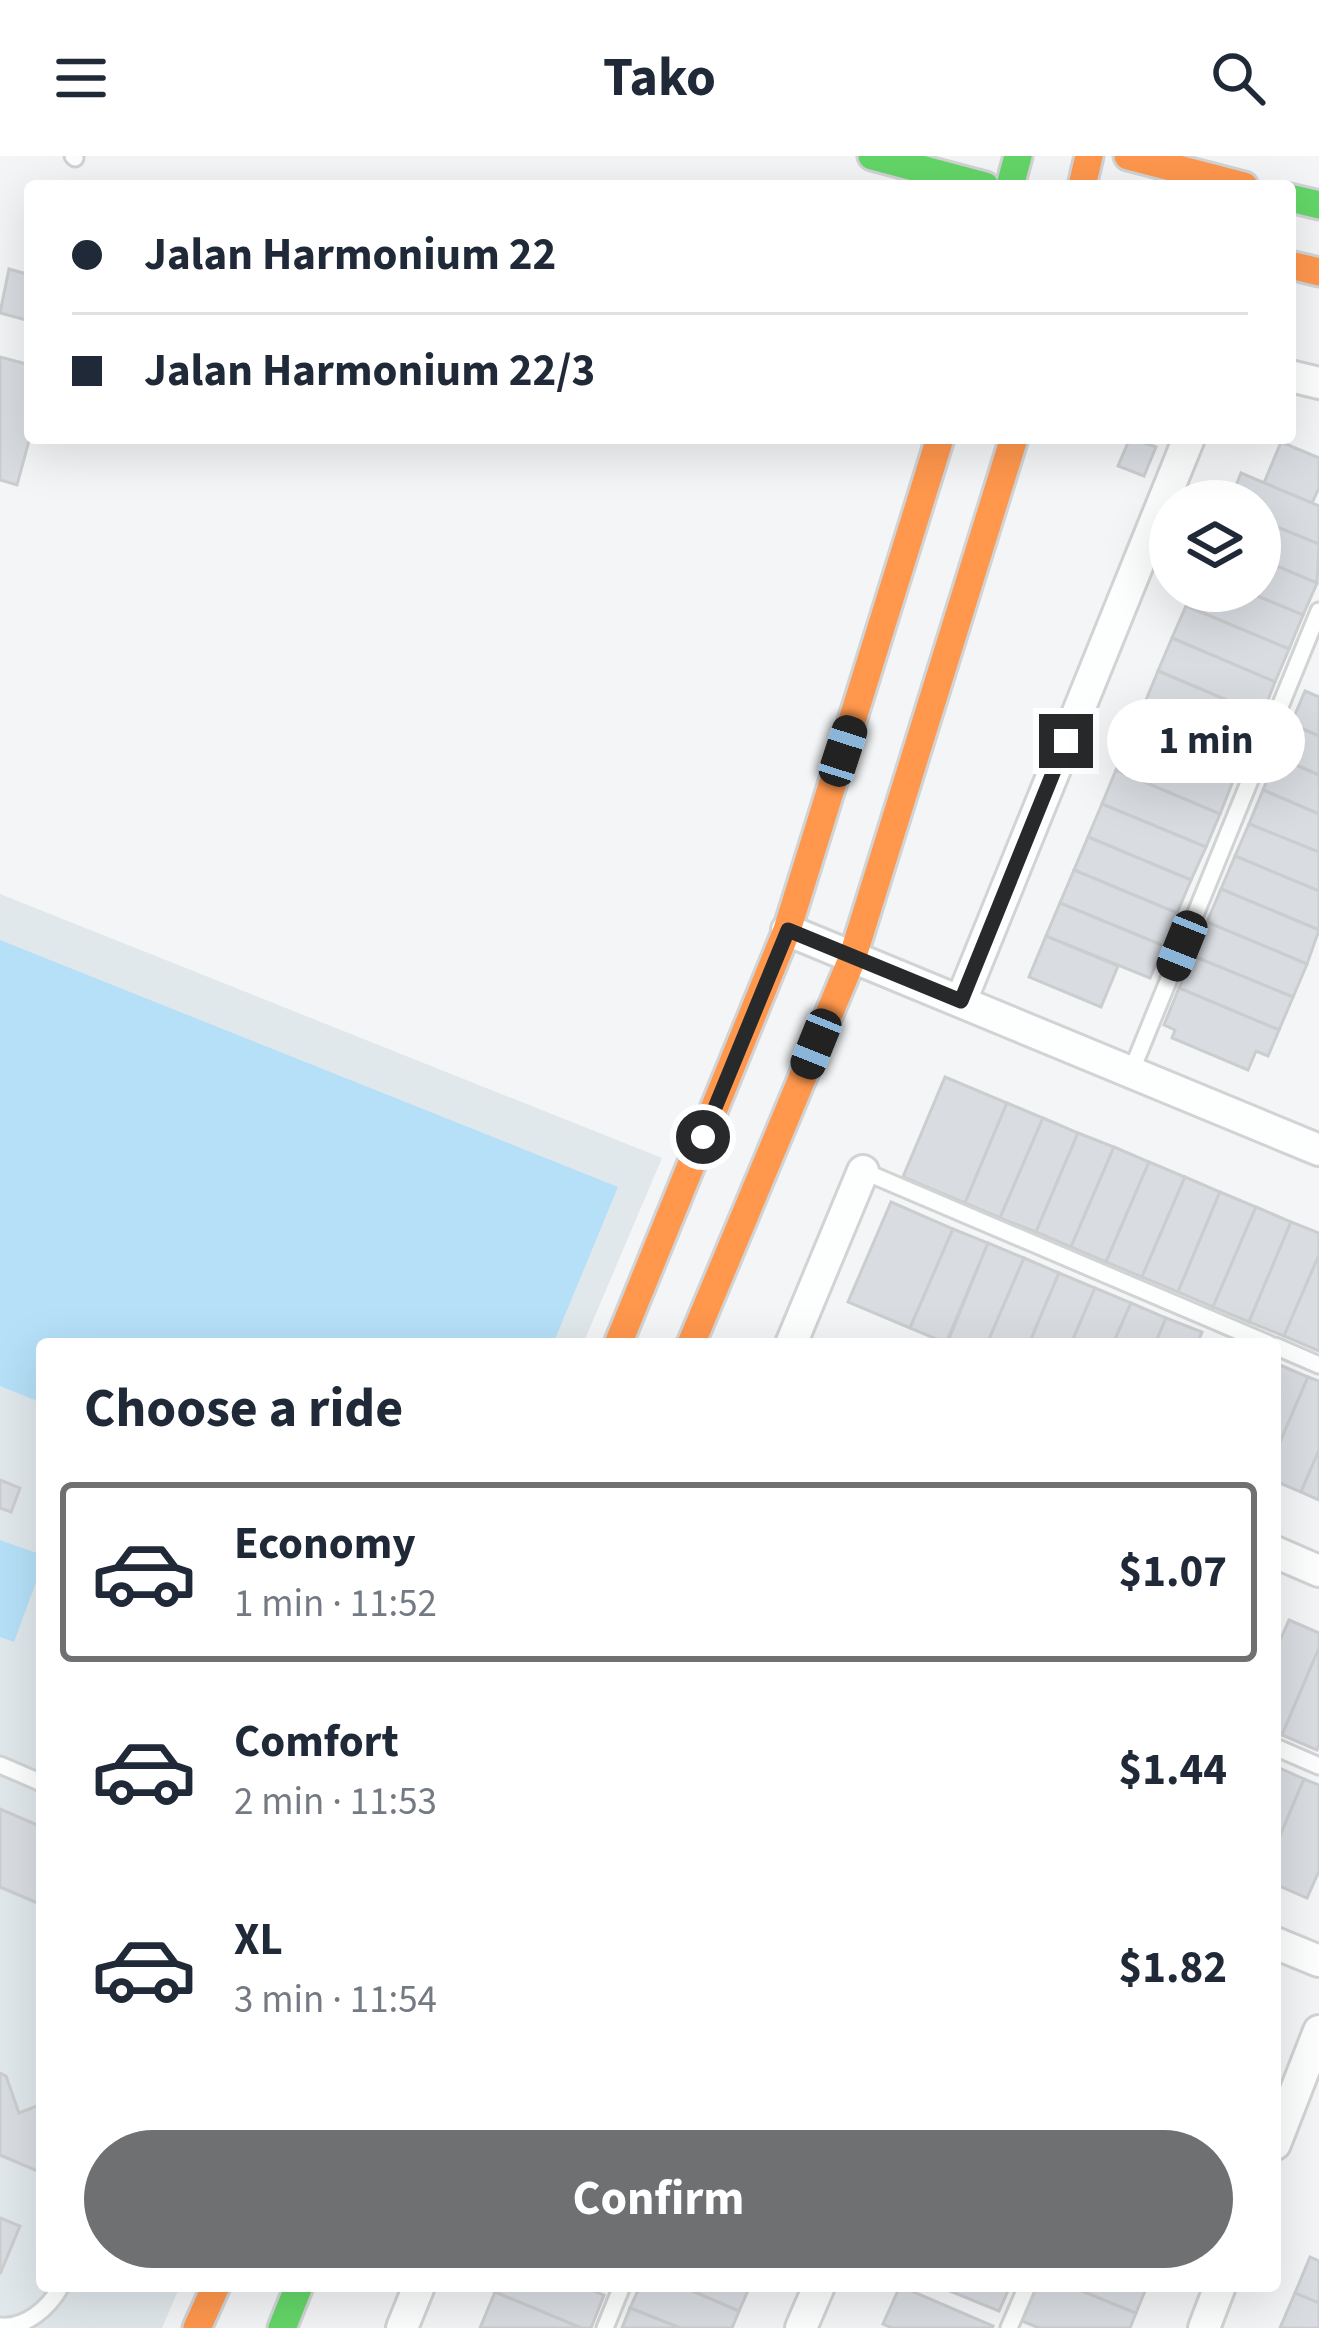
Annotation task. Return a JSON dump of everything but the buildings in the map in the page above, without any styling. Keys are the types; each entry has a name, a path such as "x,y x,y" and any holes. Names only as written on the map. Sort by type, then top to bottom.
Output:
{"street":[{"path":"871,156 897,180"},
{"path":"871,156 962,180"},
{"path":"1128,156 1221,180"},
{"path":"620,1338 788,930 938,444"},
{"path":"694,1338 852,958 1012,444"},
{"path":"961,1001 1187,444"},
{"path":"788,930 1319,1150"},
{"path":"793,1338 863,1171"},
{"path":"1281,1554 1319,1570"},
{"path":"1281,1945 1319,1961"},
{"path":"1281,2129 1319,2031"},
{"path":"197,2328 213,2292"},
{"path":"282,2328 297,2292"},
{"path":"402,2328 417,2292"},
{"path":"801,2328 816,2292"},
{"path":"1204,2328 1218,2292"}],"lane":[{"path":"1131,1072 1319,611"},
{"path":"863,1171 1256,1338"},
{"path":"1281,1349 1319,1365"},
{"path":"1281,1750 1319,1766"},
{"path":"0,1766 36,1781"},
{"path":"0,2326 14,2328 39,2314 56,2292"},
{"path":"605,2328 620,2292"},
{"path":"1010,2328 1025,2292"}],"shaded area":[{"path":"0,894 662,1158 586,1338 36,1338 36,2292 177,2292 162,2328 0,2328"},
{"path":"0,940 618,1187 555,1338 36,1338 36,1401 0,1386"},
{"path":"0,1540 36,1553 36,1582 14,1642 0,1637"}],"traffic: fast":[{"path":"872,156 962,180"},
{"path":"1012,180 1018,156"},
{"path":"1296,199 1319,205"},
{"path":"282,2328 297,2292"}],"traffic: slow":[{"path":"1083,180 1089,156"},
{"path":"1128,156 1221,180"},
{"path":"1296,266 1319,272"},
{"path":"620,1338 787,930 938,444"},
{"path":"694,1338 852,959 1012,444"},
{"path":"197,2328 213,2292"}],"route":[{"path":"703,1137 788,930 961,1001 1066,741"}]}
